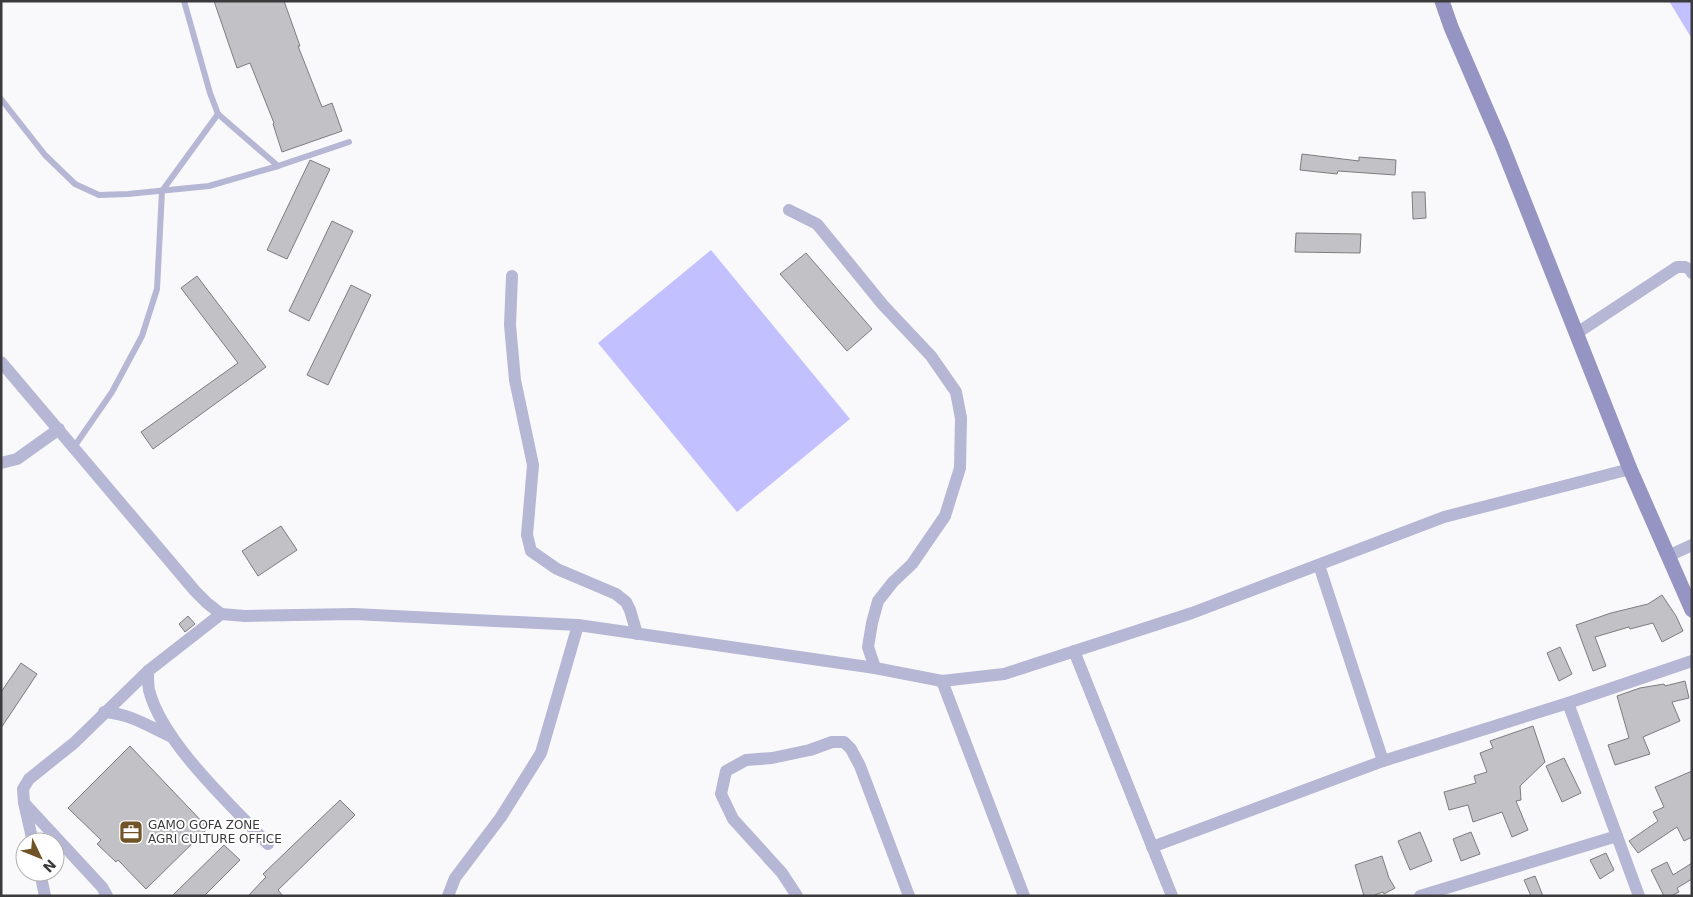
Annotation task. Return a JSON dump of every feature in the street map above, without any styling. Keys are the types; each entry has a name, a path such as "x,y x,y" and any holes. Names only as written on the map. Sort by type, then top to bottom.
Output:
{"street":[{"path":"1442,1 1451,27 1501,143 1630,469 1692,610"},
{"path":"789,210 817,224 883,305 932,356 956,392 961,418 960,468 945,516 912,564 878,600 868,647 875,668"},
{"path":"1577,333 1676,267 1684,267 1691,270 1692,273"},
{"path":"512,276 510,324 515,380 533,465 527,536 531,551 558,569 616,594 630,610 637,634"},
{"path":"1,362 59,428 195,591 221,614 245,616 354,614 578,625 875,668 942,681 1004,674 1192,613 1444,517 1630,469"},
{"path":"1,462 17,459 59,428"},
{"path":"1668,556 1692,544"},
{"path":"1319,564 1383,761"},
{"path":"31,832 23,789 29,779 74,743 148,671 221,614"},
{"path":"448,896 455,878 501,817 541,753 578,625"},
{"path":"1074,651 1172,896"},
{"path":"1152,847 1383,761 1568,703 1692,661"},
{"path":"148,671 149,689 157,710 172,737 196,768 268,844"},
{"path":"942,681 1024,896"},
{"path":"1568,703 1639,896"},
{"path":"104,712 119,713 131,717 172,737"},
{"path":"797,896 782,873 733,819 721,794 726,771 746,760 772,758 810,750 832,742 844,742 851,749 860,766 909,896"},
{"path":"24,803 102,887 107,896"},
{"path":"1420,896 1617,836"},
{"path":"42,882 46,896"}],"lane":[{"path":"184,1 210,93 218,114 278,166"},
{"path":"1,99 45,155 75,184 99,195 209,186 278,166 349,142"},
{"path":"74,447 112,392 142,336 157,289 162,191 218,114"}],"shaded area":[{"path":"1669,1 1692,1 1692,39"},
{"path":"711,250 850,419 737,512 598,343"}],"building":[{"path":"214,1 284,1 300,46 298,46 322,107 332,103 342,131 282,152 274,123 250,63 237,68"},
{"path":"1302,154 1359,161 1359,157 1396,160 1395,175 1338,171 1337,174 1300,170"},
{"path":"310,160 330,169 287,259 267,250"},
{"path":"1412,192 1425,192 1426,218 1413,219"},
{"path":"332,221 353,231 309,321 289,311"},
{"path":"1296,233 1361,234 1360,253 1295,252"},
{"path":"806,253 872,329 847,351 780,274"},
{"path":"197,276 266,367 153,449 141,432 238,363 181,288"},
{"path":"351,285 371,295 328,385 307,375"},
{"path":"281,526 297,550 258,576 242,551"},
{"path":"1662,595 1676,616 1683,631 1662,642 1653,623 1630,629 1629,627 1595,637 1606,666 1593,671 1576,625 1611,613 1648,604"},
{"path":"188,616 195,624 185,632 179,624"},
{"path":"1560,647 1572,674 1559,681 1547,653"},
{"path":"21,663 37,674 1,728 1,692"},
{"path":"1685,681 1689,698 1672,702 1680,721 1643,737 1650,754 1615,765 1608,745 1629,738 1617,696 1640,688 1664,684 1665,686"},
{"path":"1533,726 1545,762 1520,786 1521,800 1516,801 1528,830 1512,837 1502,812 1473,822 1468,805 1449,810 1444,792 1476,783 1474,776 1487,772 1480,753 1493,748 1490,741"},
{"path":"130,746 208,828 146,889 118,860 116,862 97,844 101,840 68,808"},
{"path":"1564,758 1581,793 1562,802 1546,766"},
{"path":"1692,771 1692,837 1684,841 1677,827 1638,853 1629,841 1658,821 1653,812 1664,807 1655,787"},
{"path":"340,800 355,815 278,890 283,896 248,896 266,877 263,874"},
{"path":"1420,832 1432,861 1410,870 1398,841"},
{"path":"1471,832 1480,854 1461,861 1453,839"},
{"path":"224,845 240,860 204,896 172,896"},
{"path":"1606,853 1614,870 1600,879 1590,860"},
{"path":"1382,856 1389,878 1395,888 1384,894 1383,892 1372,896 1364,896 1355,865"},
{"path":"1667,862 1673,875 1692,863 1692,879 1677,888 1679,892 1671,896 1664,896 1651,870"},
{"path":"1535,876 1543,896 1531,896 1524,880"}],"place":[{"name":"GAMO GOFA ZONE AGRI CULTURE OFFICE","path":"131,832"}]}
